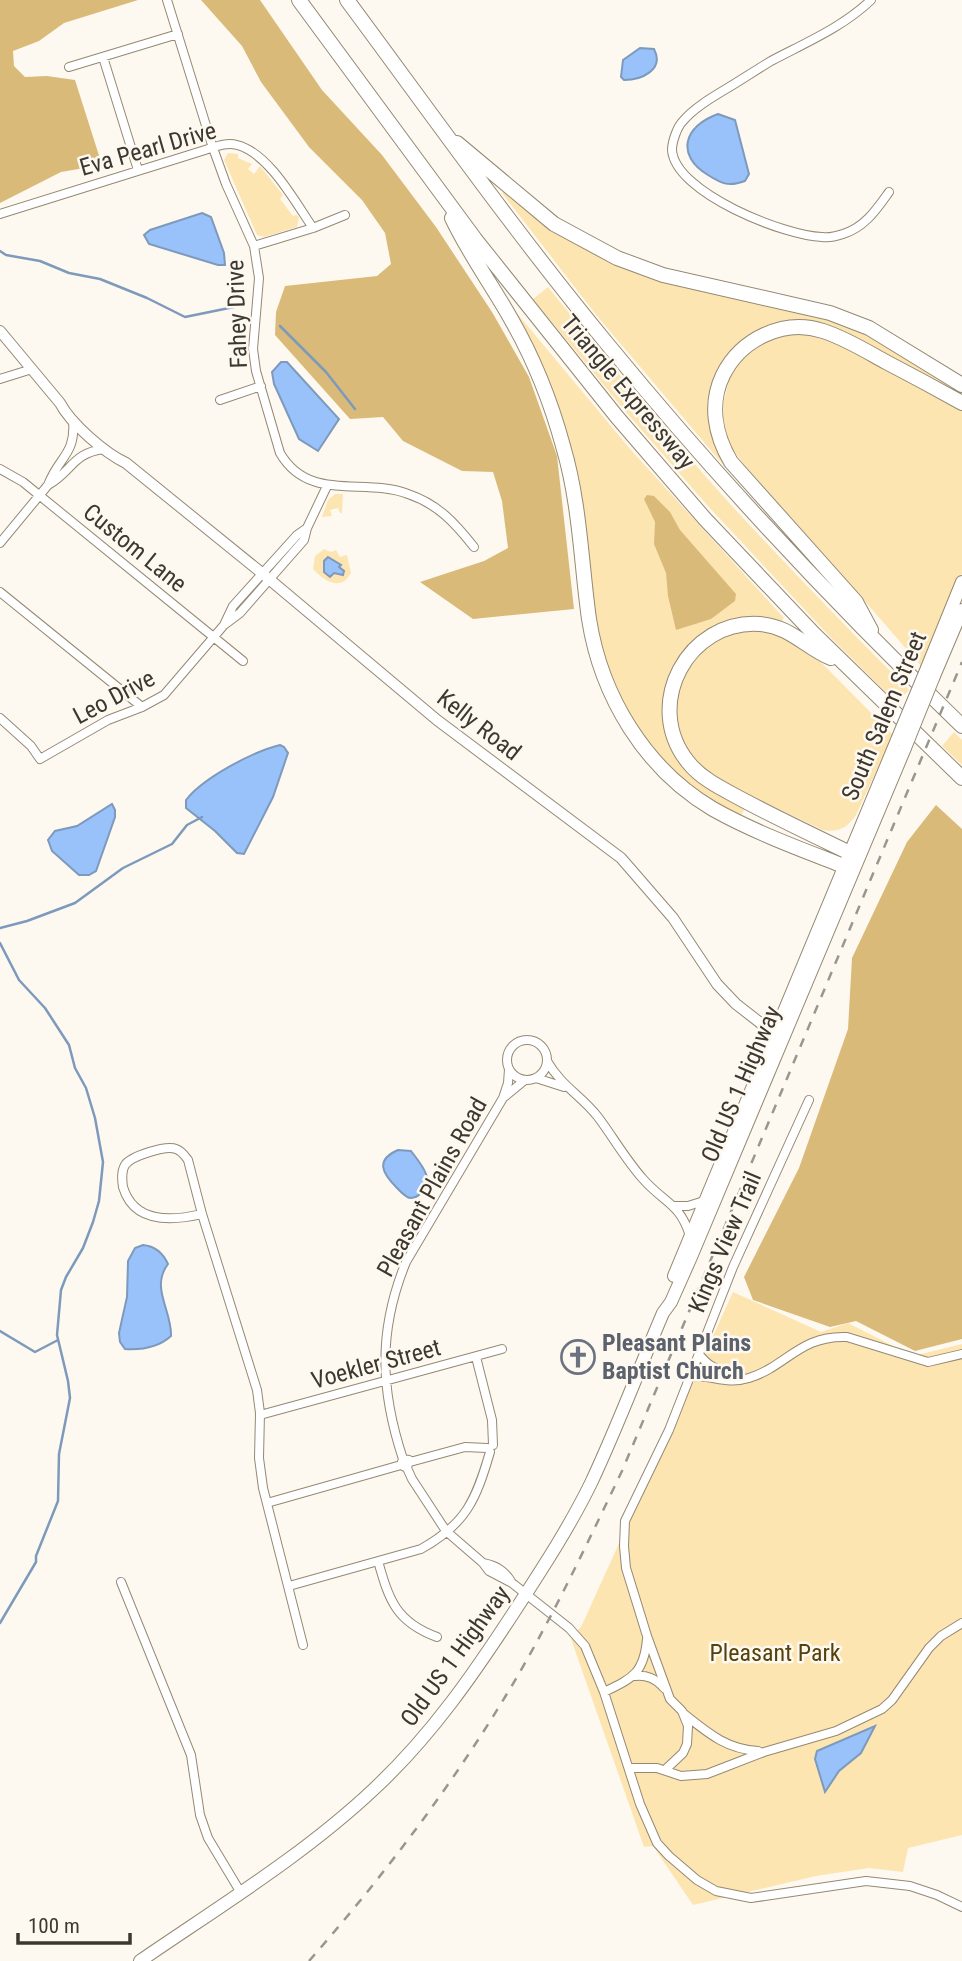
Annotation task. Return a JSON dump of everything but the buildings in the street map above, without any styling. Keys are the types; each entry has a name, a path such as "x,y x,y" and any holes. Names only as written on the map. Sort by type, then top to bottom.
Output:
{"highway":[{"name":"Triangle Expressway","path":"299,0 522,300 617,417 721,536 814,634 962,778"},
{"name":"Triangle Expressway","path":"347,0 548,270 669,419 881,648 962,726"},
{"path":"447,136 476,157 554,224 617,258 663,275 830,313 869,328 962,385"},
{"path":"437,187 465,246 521,338 552,408 577,509 594,645 613,698 630,728 666,772 712,808 748,826 851,862"},
{"path":"881,648 856,602 743,476 727,454 717,432 715,416 721,379 737,355 758,337 784,329 809,328 822,330 850,343 962,403"},
{"path":"847,665 824,656 807,642 778,628 762,624 728,628 697,645 685,658 676,676 669,710 672,730 679,748 702,776 851,862"}],"main road":[{"name":"South Salem Street","path":"851,862 931,672 962,582"},
{"name":"South Salem Street","path":"931,672 962,610"},
{"name":"Old US 1 Highway","path":"140,1961 241,1893 324,1832 374,1789 433,1727 474,1673 559,1542 591,1483 663,1312 671,1302 691,1257 851,862"},
{"name":"Old US 1 Highway","path":"663,1312 664,1300 704,1201 778,1037"}],"street":[{"name":"Fahey Drive","path":"167,0 213,148 254,246 259,278 253,349 280,453 287,464 309,480 327,486 405,492 432,504 452,519 474,547"},
{"path":"871,0 830,30 771,61 709,100 681,122 672,151 680,171 716,199 769,225 823,238 861,226 889,192"},
{"path":"69,67 178,34"},
{"path":"103,57 138,170"},
{"name":"Eva Pearl Drive","path":"0,214 213,148 237,145 265,162 313,228"},
{"path":"254,246 345,215"},
{"name":"Kelly Road","path":"0,331 73,420 104,449 126,463 267,577 437,720 621,858 673,918 717,984 736,1004 778,1037"},
{"path":"0,379 32,369"},
{"path":"220,400 261,386"},
{"name":"Kelly Road","path":"60,403 70,409 126,463"},
{"path":"48,485 52,474 72,445 73,420"},
{"path":"0,542 38,495 58,480 77,458 104,449"},
{"name":"Custom Lane","path":"0,469 23,482 243,661"},
{"name":"Leo Drive","path":"0,718 24,738 40,759 108,720 164,695 223,625 240,613 267,577 304,540 327,486"},
{"path":"0,592 142,707"},
{"path":"567,1088 536,1078 518,1079 507,1063 509,1050 519,1041 538,1044 546,1054 558,1080 583,1100 597,1116 640,1176 660,1196 675,1206 686,1223 690,1236"},
{"path":"536,1078 542,1073 547,1061"},
{"name":"Pleasant Plains Road","path":"509,1069 503,1098 406,1262 396,1287 388,1320 386,1382 392,1427 405,1464 427,1505 446,1531 483,1563 507,1574 512,1583 569,1628 585,1646 604,1692 640,1804 657,1843 697,1880 716,1891 751,1898 866,1881 910,1886 962,1907"},
{"name":"Pleasant Plains Road","path":"503,1098 524,1080"},
{"name":"Kings View Trail","path":"668,1693 626,1569 625,1521 669,1430 733,1267 809,1100"},
{"path":"202,1214 173,1220 144,1212 134,1206 126,1194 121,1178 125,1165 134,1157 163,1149 176,1149 188,1160 202,1214 252,1370 260,1415 259,1458 267,1503 303,1645"},
{"path":"675,1206 688,1206 704,1201"},
{"path":"691,1376 731,1383 759,1374 806,1344 832,1337 847,1337 928,1362 962,1354"},
{"name":"Voekler Street","path":"260,1415 502,1349"},
{"path":"699,1354 706,1364 735,1375 739,1380"},
{"path":"289,1586 421,1549 467,1513 490,1448 492,1420 476,1357"},
{"path":"267,1503 465,1447 490,1448"},
{"path":"378,1561 386,1591 397,1610 417,1630 436,1637"},
{"path":"121,1581 191,1755 200,1815 208,1838 241,1893"},
{"path":"629,1768 642,1766 666,1769 681,1776 707,1774 764,1752 836,1731 882,1709 892,1700 935,1642 962,1623"},
{"path":"604,1692 635,1676 646,1650 647,1636"},
{"name":"Kings View Trail","path":"635,1676 645,1675 658,1681 683,1713 717,1741 739,1750 764,1752"},
{"path":"666,1769 683,1753 687,1744 688,1726 683,1713"}],"green space":[{"path":"228,153 238,154 238,158 252,164 248,169 254,174 260,166 283,195 280,199 293,216 297,215 299,218 297,227 264,237 257,235 224,160"},
{"path":"505,190 609,258 854,326 949,382 946,388 918,373 784,324 716,380 728,465 725,467 597,316 502,193"},
{"path":"548,287 661,425 732,506 909,690 897,703 833,640 707,505 625,411 533,299"},
{"path":"516,312 631,450 784,618 780,623 693,642 681,655 671,673 675,750 746,806 740,818 713,803 666,765 629,717 615,690 596,632 587,548 581,521 514,314"},
{"path":"778,333 820,334 962,409 962,573 922,667 730,446 722,408 732,369 743,354"},
{"path":"335,494 343,494 342,513 338,508 330,510 332,516 322,517 328,500"},
{"path":"324,549 331,552 336,550 340,557 347,555 351,573 347,579 332,583 313,569 315,556"},
{"path":"763,628 805,646 893,735 856,815 842,828 823,830 719,781 705,773 683,747 673,712 688,660 730,631"},
{"path":"954,732 962,740 962,765 942,746"},
{"name":"Pleasant Park","path":"733,1292 821,1332 848,1323 913,1356 962,1344 962,1835 908,1848 903,1872 869,1868 816,1876 693,1905 653,1846 644,1847 571,1639 582,1625"}],"shaded area":[{"path":"0,0 138,0 64,23 39,41 13,51 14,66 25,77 47,76 75,80 102,165 61,172 0,203"},
{"path":"201,0 260,0 322,90 382,155 436,227 492,312 529,377 557,456 574,609 473,619 420,582 484,561 508,548 502,501 493,472 462,471 403,441 383,417 350,419 275,335 276,312 285,286 377,276 391,264 385,233 362,200 309,147 261,82 242,46"},
{"path":"647,495 654,496 670,512 680,530 736,594 735,601 711,619 676,630 666,573 654,544 655,522 644,499"},
{"path":"936,805 962,829 962,1339 915,1351 856,1321 830,1327 753,1300 744,1277 799,1168 848,1029 852,958 907,842"}],"water":[{"path":"640,48 654,49 657,56 654,68 644,76 624,80 621,77 623,60"},
{"path":"718,114 735,120 749,174 745,181 734,184 722,182 708,175 691,159 688,142 691,133 706,119"},
{"path":"202,213 211,217 224,253 225,265 149,244 144,235 150,230"},
{"path":"281,362 287,362 339,419 318,451 299,439 274,384 272,372"},
{"path":"328,557 341,565 339,567 344,571 343,575 334,573 330,577 324,572 324,561"},
{"path":"280,745 288,753 273,797 244,854 237,853 186,808 186,800 204,783 229,767 256,753"},
{"path":"112,804 115,817 96,871 89,875 79,875 52,851 48,840 55,831 77,826"},
{"path":"398,1150 411,1151 425,1172 425,1189 416,1197 405,1195 392,1182 383,1167 386,1158"},
{"path":"143,1245 158,1251 168,1264 163,1273 161,1290 171,1336 150,1347 125,1349 120,1342 119,1333 127,1297 128,1261 135,1248"},
{"path":"875,1726 861,1753 839,1771 825,1792 815,1759 817,1751"}],"waterway":[{"path":"0,251 6,255 40,261 69,273 100,279 185,317 239,306"},
{"path":"280,326 326,372 355,409"},
{"path":"0,928 75,903 123,868 172,844 187,825 202,817"},
{"path":"0,943 19,980 45,1008 69,1045 95,1118 103,1162 99,1201 93,1222 61,1290 57,1335 70,1398 59,1454 58,1501 36,1562 0,1623"},
{"path":"0,1331 35,1352 58,1340"}],"railway":[{"path":"309,1961 388,1866 437,1800 521,1670 566,1586 622,1471 962,662"}],"place":[{"name":"Pleasant Plains Baptist Church","path":"578,1357"}]}
